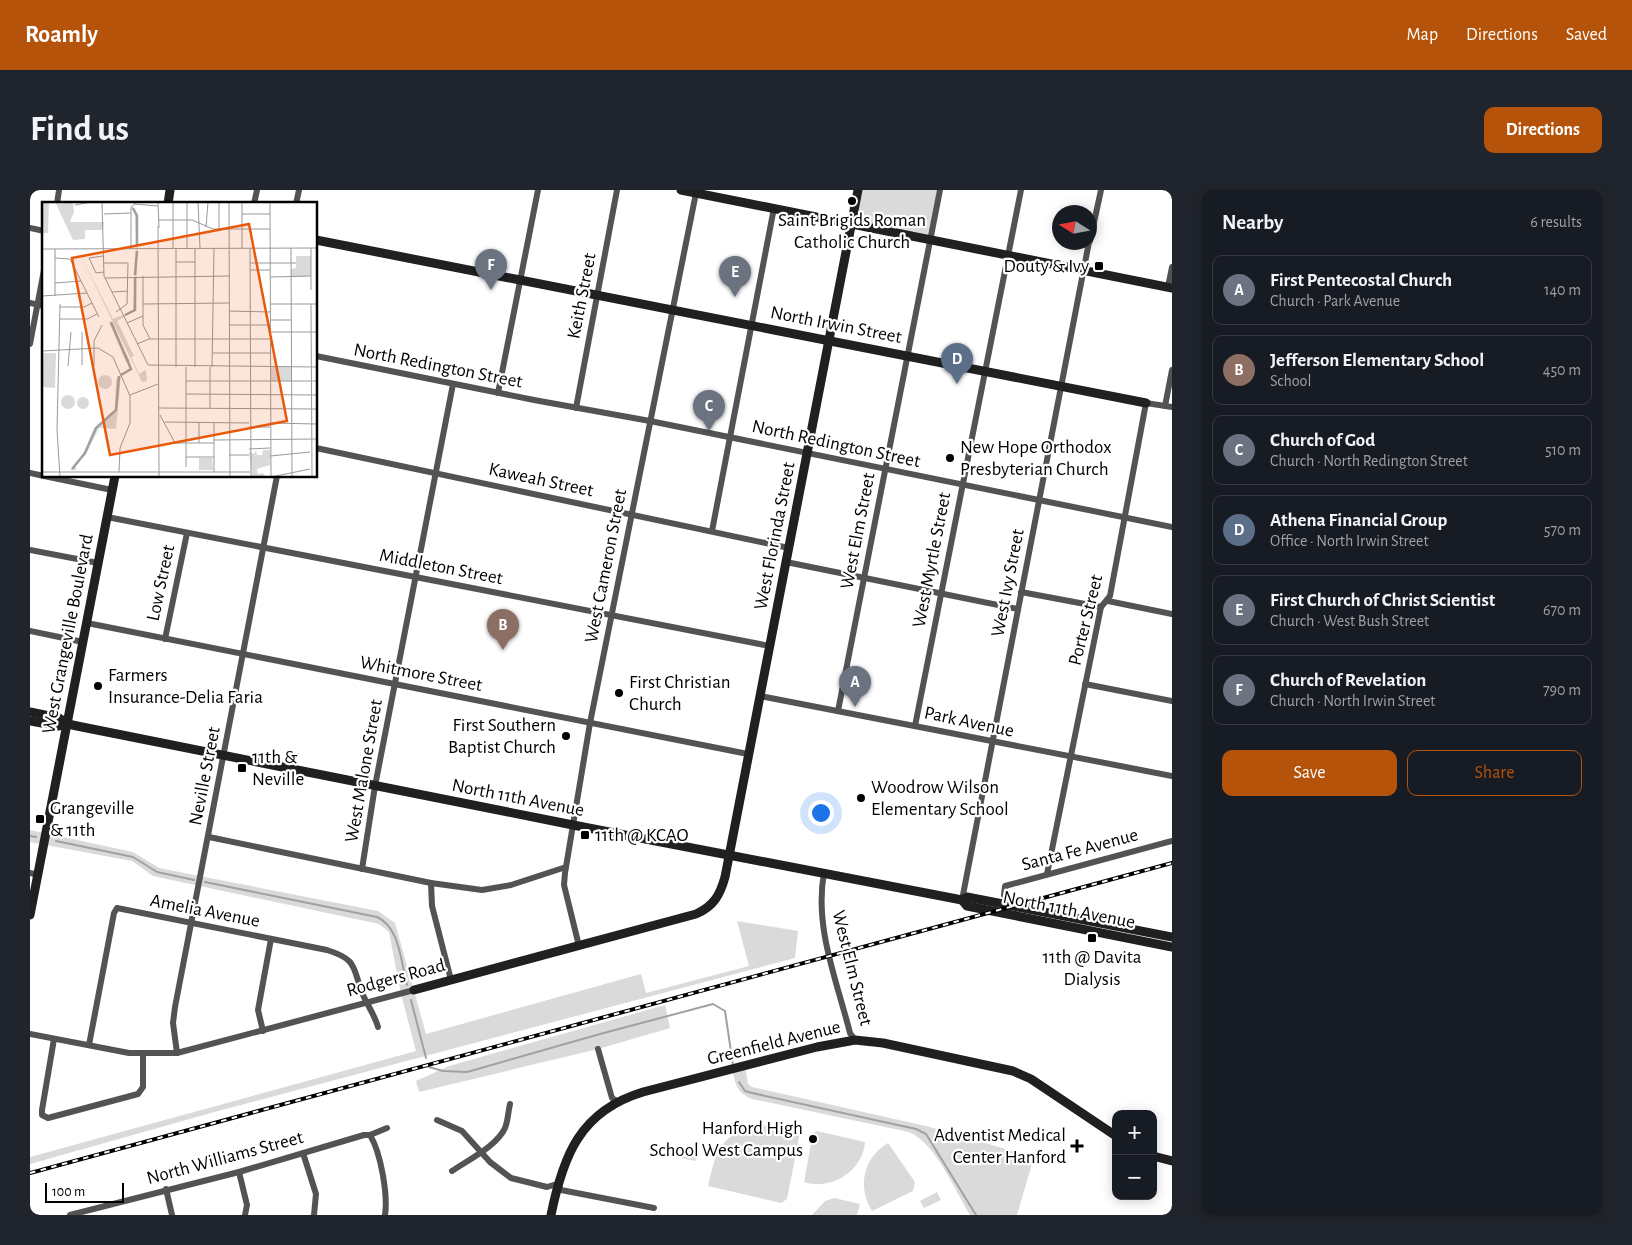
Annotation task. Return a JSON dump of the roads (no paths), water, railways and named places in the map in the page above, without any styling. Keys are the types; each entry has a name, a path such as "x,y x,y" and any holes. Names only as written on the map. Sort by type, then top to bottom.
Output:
{"street":[{"path":"498,393 538,190"},
{"name":"Keith Street","path":"576,408 618,190"},
{"path":"681,190 931,238 1082,272 1170,288 1172,267"},
{"name":"West Florinda Street","path":"729,854 858,190"},
{"name":"West Elm Street","path":"838,711 940,190"},
{"name":"West Myrtle Street","path":"915,726 1021,190"},
{"name":"West Ivy Street","path":"1097,207 1101,190"},
{"name":"West Cameron Street","path":"579,946 564,886 566,867 590,723 696,193"},
{"path":"712,531 774,208"},
{"name":"North Irwin Street","path":"318,240 1168,406"},
{"name":"West Ivy Street","path":"962,900 1087,250"},
{"path":"30,303 41,305 30,344"},
{"name":"North Redington Street","path":"318,356 730,437 1038,502 1172,527"},
{"path":"1168,406 1172,370"},
{"name":"West Malone Street","path":"362,869 375,786 453,384"},
{"name":"Porter Street","path":"1047,874 1101,607 1108,601 1146,403"},
{"name":"Kaweah Street","path":"318,448 789,548"},
{"path":"54,478 112,490"},
{"name":"West Grangeville Boulevard","path":"30,915 34,874 68,724 115,478"},
{"name":"Neville Street","path":"177,1052 173,1023 277,478"},
{"name":"Middleton Street","path":"107,517 770,646"},
{"name":"Low Street","path":"165,639 187,533"},
{"path":"30,550 98,563"},
{"path":"786,562 1018,609"},
{"path":"1021,592 1101,607"},
{"path":"1108,601 1172,614"},
{"name":"Whitmore Street","path":"87,624 748,754"},
{"path":"30,631 83,642"},
{"path":"1085,684 1172,701"},
{"name":"Park Avenue","path":"760,696 1172,776"},
{"name":"North 11th Avenue","path":"30,712 60,718 68,724"},
{"name":"North 11th Avenue","path":"30,721 58,726 68,724 573,825 962,900 967,906 1172,947"},
{"path":"209,837 431,883 490,890 566,867"},
{"name":"Santa Fe Avenue","path":"1004,895 1006,886 1172,841"},
{"name":"Rodgers Road","path":"30,1034 143,1054 177,1052 263,1031 579,946 704,910 719,896 729,854"},
{"name":"West Elm Street","path":"824,873 821,892 824,931 850,1033 855,1040"},
{"path":"431,883 432,906 451,980"},
{"name":"North 11th Avenue","path":"962,900 967,897 1172,939"},
{"name":"Amelia Avenue","path":"89,1045 116,910 120,908 327,950 349,959 355,966 367,1003 378,1027"},
{"path":"263,1031 258,1010 271,939"},
{"path":"1159,944 1161,939 1172,939"},
{"path":"54,1039 42,1115 48,1118 138,1094 143,1087 143,1054"},
{"name":"Greenfield Avenue","path":"551,1215 564,1161 580,1134 595,1118 617,1101 643,1092 855,1040 883,1043 1022,1074 1112,1133"},
{"path":"598,1049 612,1098 617,1101"},
{"path":"452,1171 481,1152 505,1129 510,1104"},
{"path":"437,1120 462,1131 503,1173 516,1180 547,1187 557,1184 560,1190 654,1208"},
{"name":"North Williams Street","path":"70,1215 166,1189 239,1172 364,1135 370,1136 387,1128"},
{"path":"370,1136 385,1187 387,1199 384,1215"},
{"path":"303,1153 316,1194 314,1215"},
{"path":"1157,1157 1172,1161"},
{"path":"239,1172 247,1205 246,1215"},
{"path":"166,1189 172,1215"}],"waterway":[{"path":"30,836 36,837"},
{"path":"56,841 133,857 157,872 194,880"},
{"path":"205,882 377,917 385,922 395,937 407,985"},
{"path":"411,1000 426,1058"},
{"path":"429,1067 443,1071 467,1072 713,1004 725,1011 733,1065"},
{"path":"739,1082 745,1091 752,1093 916,1129 926,1134 976,1215"}],"railway":[{"path":"30,1173 1172,863"}],"place":[{"name":"Saint Brigids Roman Catholic Church","path":"852,201"},
{"name":"Douty & Ivy","path":"1099,266"},
{"name":"Church of Revelation","path":"491,290"},
{"name":"First Church of Christ Scientist","path":"735,297"},
{"name":"Athena Financial Group","path":"957,384"},
{"name":"Church of God","path":"709,431"},
{"name":"New Hope Orthodox Presbyterian Church","path":"950,458"},
{"name":"Jefferson Elementary School","path":"503,650"},
{"name":"Farmers Insurance-Delia Faria","path":"98,686"},
{"name":"First Christian Church","path":"619,693"},
{"name":"First Pentecostal Church","path":"855,707"},
{"name":"First Southern Baptist Church","path":"566,736"},
{"name":"11th & Neville","path":"242,768"},
{"name":"Woodrow Wilson Elementary School","path":"861,798"},
{"name":"Grangeville & 11th","path":"40,819"},
{"name":"11th @ KCAO","path":"585,835"},
{"name":"11th @ Davita Dialysis","path":"1092,938"},
{"name":"Hanford High School West Campus","path":"813,1139"},
{"name":"Adventist Medical Center Hanford","path":"1077,1146"}]}
